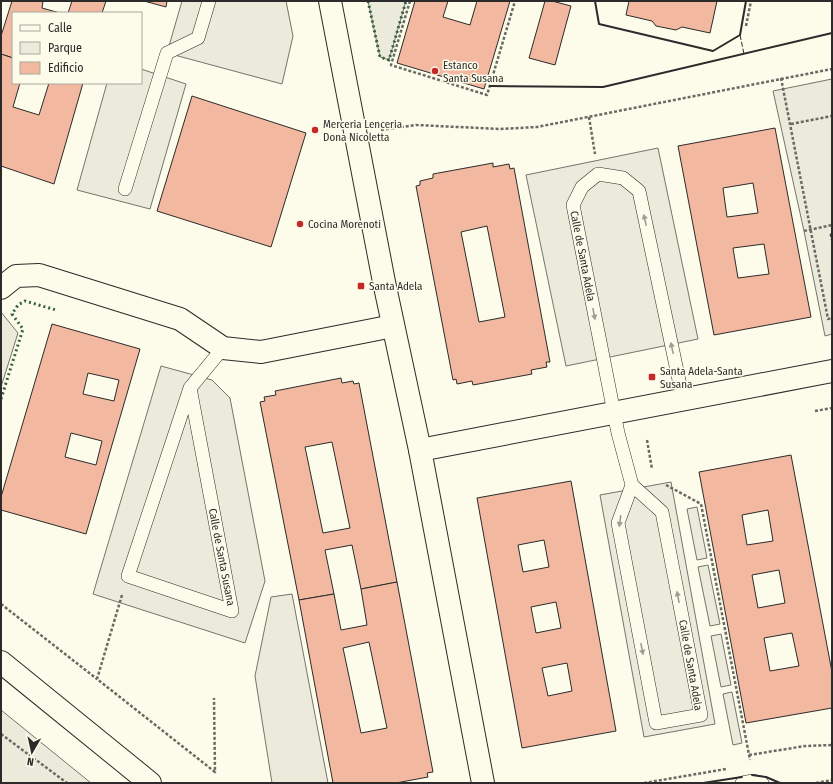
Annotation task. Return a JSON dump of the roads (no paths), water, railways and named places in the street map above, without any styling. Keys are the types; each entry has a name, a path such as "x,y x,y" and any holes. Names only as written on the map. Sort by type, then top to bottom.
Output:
{"street":[{"path":"330,1 357,133 393,326 420,450 483,783"},
{"path":"1,288 16,276 39,275 180,319 223,348 261,352 393,326"},
{"path":"420,450 832,371"},
{"path":"1,662 150,783"}],"lane":[{"path":"125,189 168,53 198,38 209,1"},
{"name":"Calle de Santa Adela","path":"632,485 618,523 656,723 701,715 662,512 632,485 613,414 573,205 582,187 598,174 623,178 639,191 683,399"},
{"path":"190,388 223,348"},
{"name":"Calle de Santa Susana","path":"190,388 232,611 128,576 190,388"},
{"path":"742,783 752,781 762,783"}],"place":[{"name":"Estanco Santa Susana","path":"435,71"},
{"name":"Merceria Lenceria Dona Nicoletta","path":"315,130"},
{"name":"Cocina Morenoti","path":"300,224"},
{"name":"Santa Adela","path":"361,286"},
{"name":"Santa Adela-Santa Susana","path":"652,377"}]}
